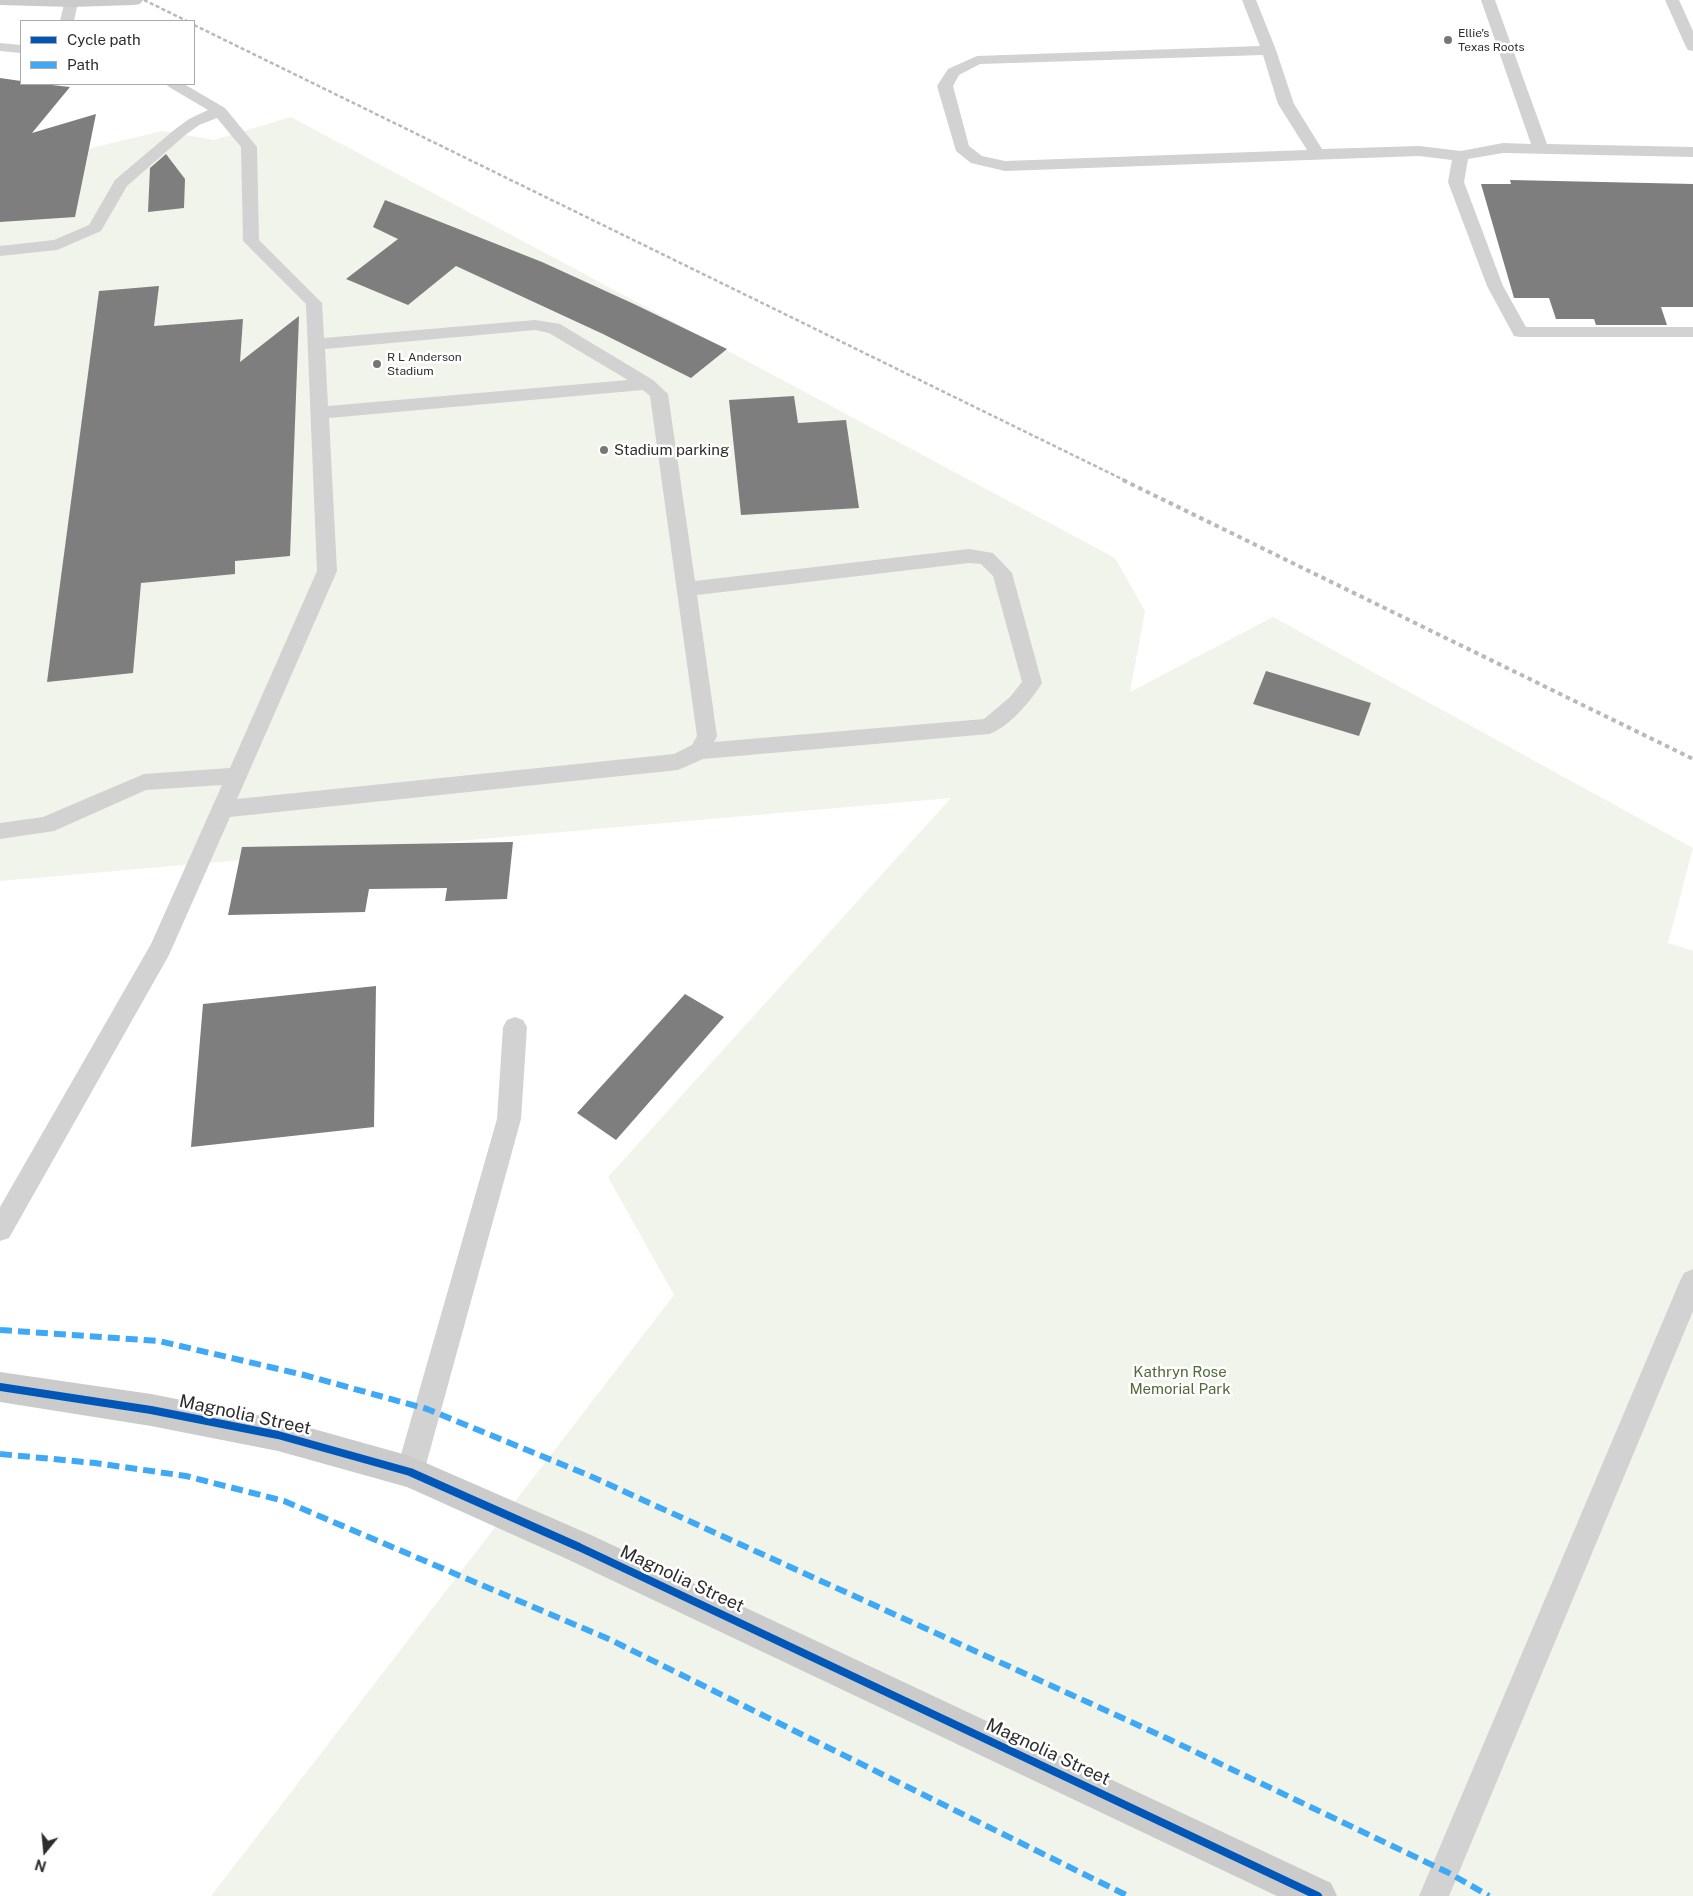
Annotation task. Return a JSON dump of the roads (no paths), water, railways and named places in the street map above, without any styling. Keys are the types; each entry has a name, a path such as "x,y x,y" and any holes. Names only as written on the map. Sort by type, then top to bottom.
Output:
{"street":[{"path":"0,0 70,2 134,0"},
{"name":"Magnolia Street","path":"0,1387 151,1410 278,1435 410,1472 579,1547 1318,1896"}],"lane":[{"path":"1249,0 1269,50 1286,104 1317,154"},
{"path":"1488,0 1541,149"},
{"path":"1672,0 1693,47"},
{"path":"67,20 70,2"},
{"path":"0,47 20,49"},
{"path":"1269,50 977,60 953,72 945,86 962,148 976,160 1005,166 1420,151 1461,156 1503,148 1693,152"},
{"path":"0,1230 161,948 327,571 314,303 251,240 249,147 220,111 176,85"},
{"path":"0,251 57,245 95,228 121,183 194,122 220,111"},
{"path":"1461,156 1456,182 1495,286 1520,332 1693,332"},
{"path":"316,344 535,325 554,328 648,384 659,394 708,736 699,751"},
{"path":"319,413 648,384"},
{"path":"223,809 678,762 699,751 989,726 1017,702 1032,683 1002,573 986,558 969,556 687,589"},
{"path":"0,831 46,824 144,782 238,776"},
{"path":"410,1472 509,1119 515,1027"},
{"path":"1434,1896 1693,1281"}],"railway":[{"path":"144,0 185,20"},
{"path":"195,25 1126,481"},
{"path":"1123,480 1693,759"}],"place":[{"name":"Ellie's Texas Roots","path":"1448,40"},
{"name":"R L Anderson Stadium","path":"377,364"},
{"name":"Stadium parking","path":"604,450"}],"park label":[{"name":"Kathryn Rose Memorial Park","path":"1180,1380"}]}
